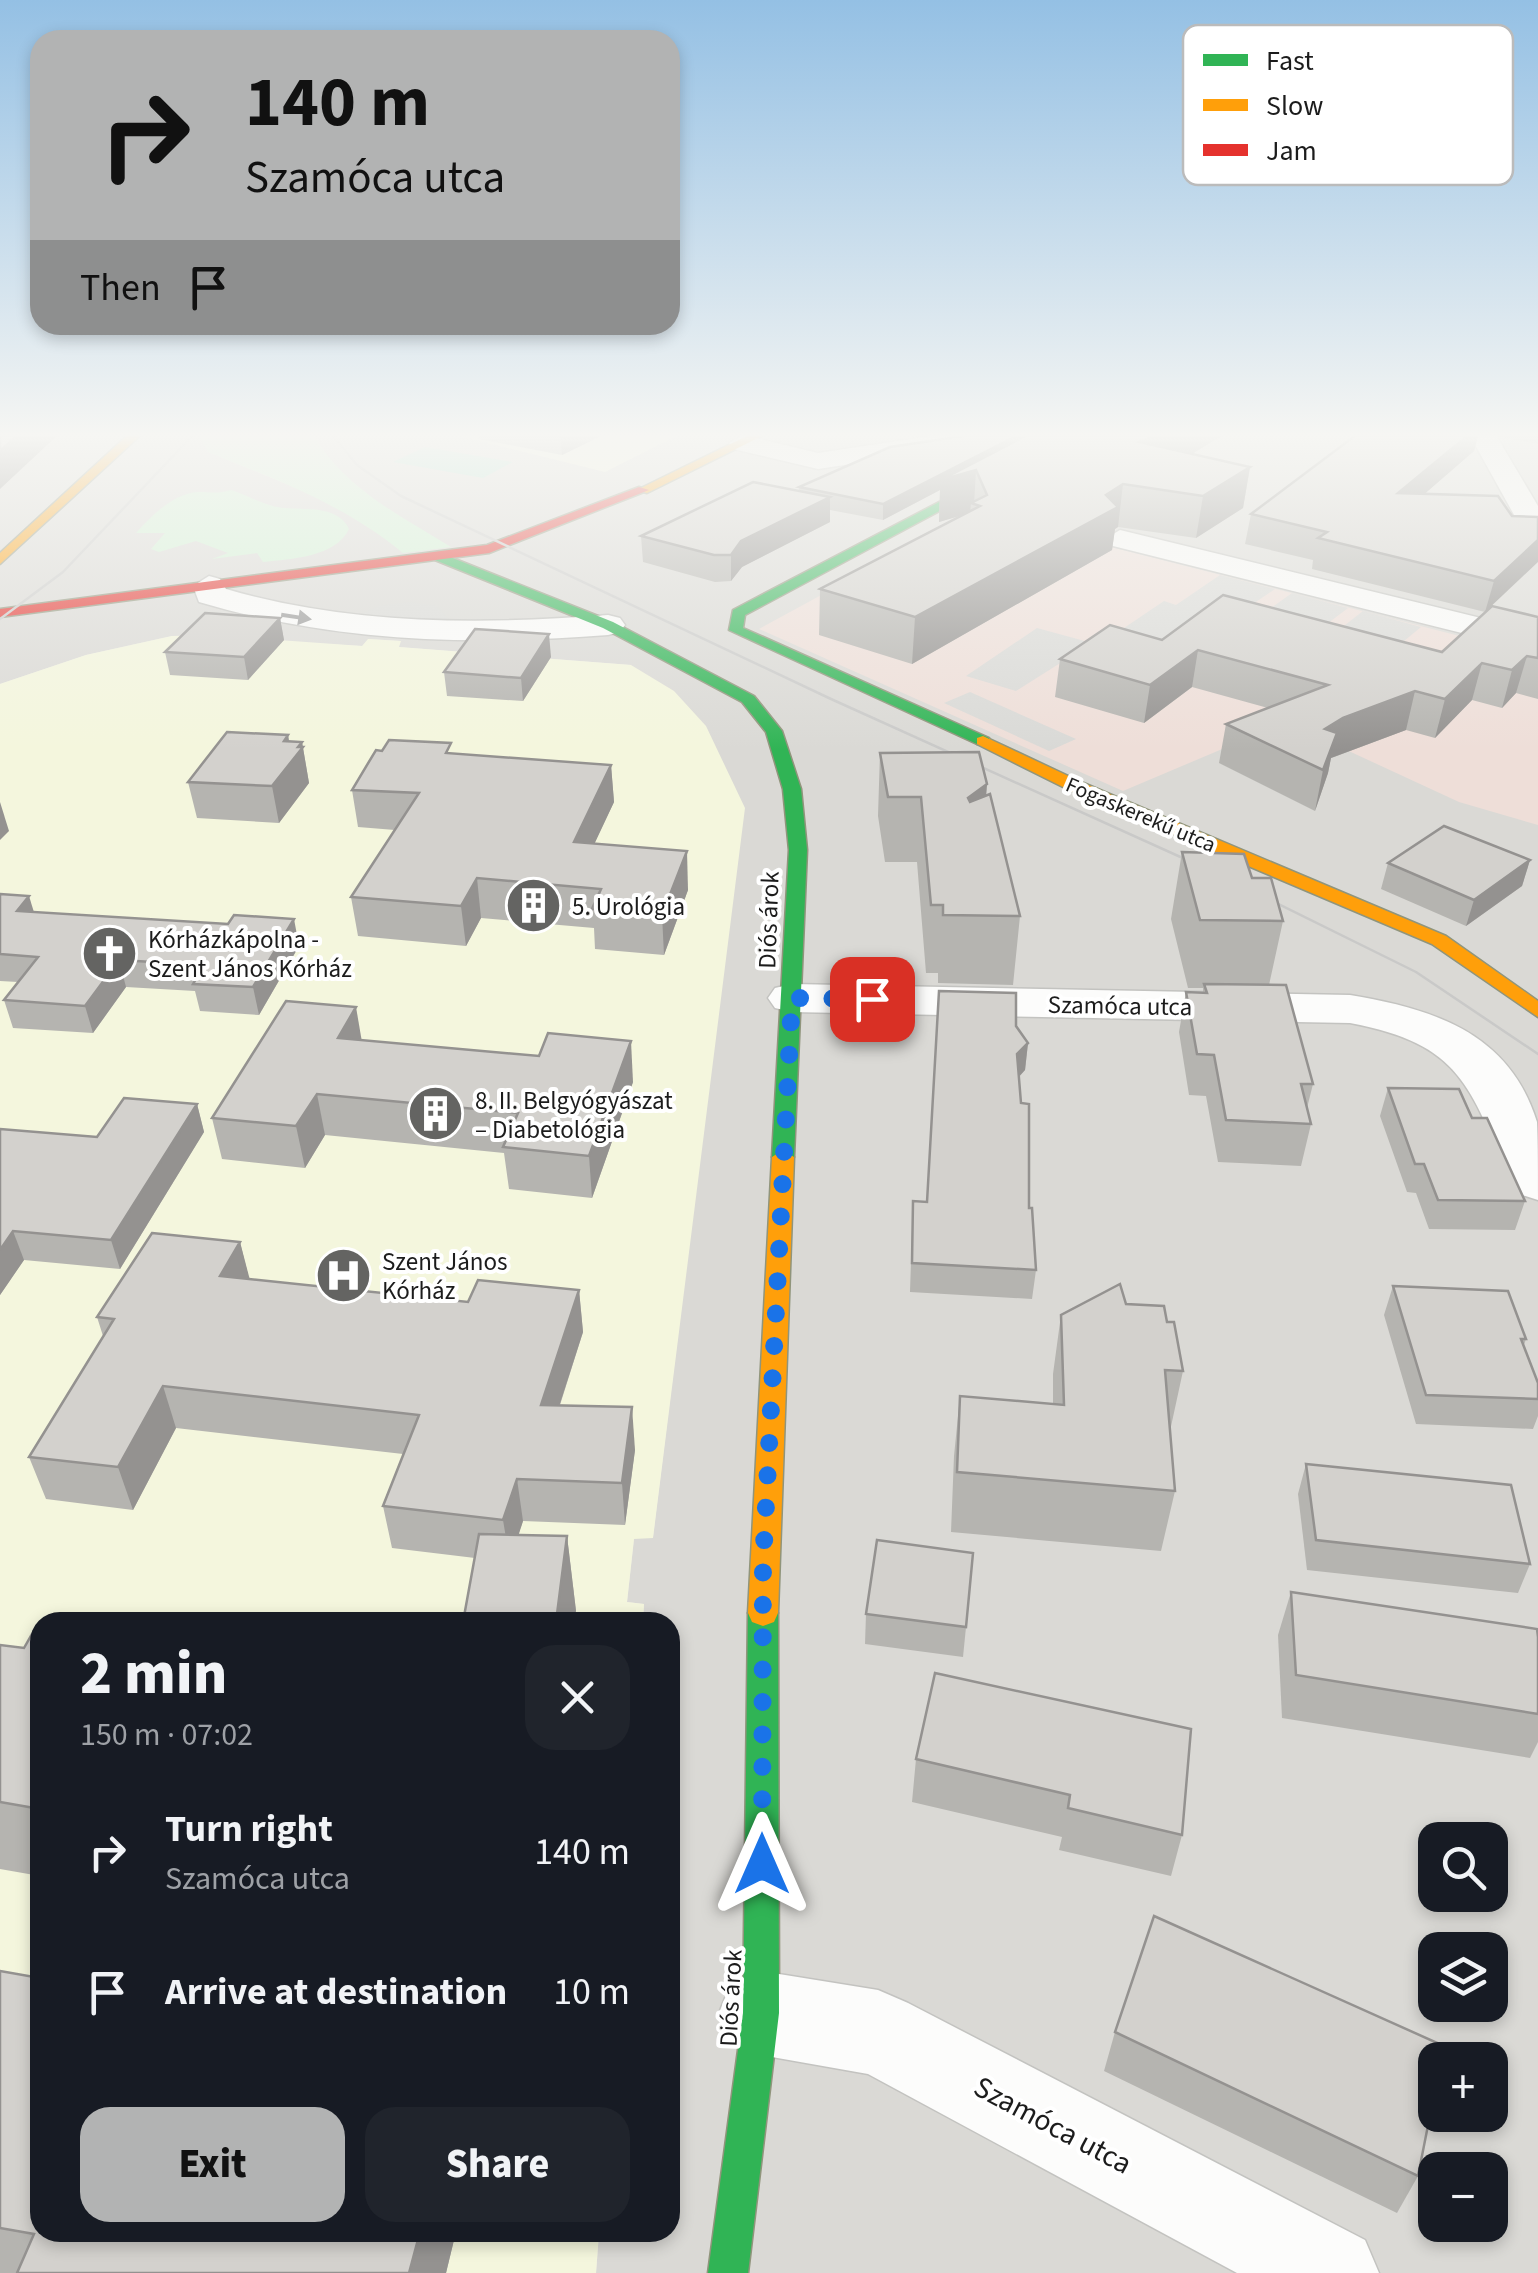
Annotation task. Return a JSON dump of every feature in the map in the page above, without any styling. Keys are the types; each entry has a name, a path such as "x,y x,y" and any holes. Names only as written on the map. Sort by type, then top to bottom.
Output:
{"street":[{"path":"0,614 489,550 527,538"},
{"name":"Fogaskerekű utca","path":"880,538 738,613 736,630 909,705 1075,786 1439,940 1538,1011"},
{"path":"1120,539 1538,642"},
{"path":"0,551 25,540"},
{"path":"25,540 0,560 5,582 49,606"},
{"name":"Diós árok","path":"440,556 608,625 748,698 764,712 794,782 798,850 763,1564 761,2013 728,2273"},
{"path":"210,586 211,595 249,608 363,625 446,632 608,625"},
{"name":"Szamóca utca","path":"792,998 1350,1010 1409,1019 1439,1029 1472,1054 1498,1096 1538,1182"},
{"name":"Szamóca utca","path":"761,2013 878,2033 1332,2273"}],"shaded area":[{"path":"0,538 386,538 404,553 395,538 1538,538 1538,2273 596,2273 598,2242 680,2242 680,1612 644,1612 644,1604 627,1602 634,1538 653,1537 718,1012 631,665 398,647 400,641 369,639 363,646 172,636 86,655 0,684"},
{"path":"161,538 343,538 323,551 263,562 257,553 212,559 228,553 196,541 159,552 151,549"},
{"path":"384,538 436,538 451,547 403,553"},
{"path":"926,538 1076,538 1538,656 1538,825 1459,802 1286,722 1123,791 759,629"},
{"path":"1220,575 1275,589 1191,646 1121,630 1164,601 1176,605"},
{"path":"1292,593 1348,608 1306,640 1249,624"},
{"path":"410,602 437,606 449,620 354,618 378,606"},
{"path":"1363,611 1421,627 1381,660 1321,644"},
{"path":"1037,628 1092,643 1016,691 966,676"},
{"name":"Szent János Kórház","path":"172,636 362,646 368,639 401,641 399,647 631,665 674,691 706,726 745,808 653,1538 634,1539 627,1602 644,1604 644,1612 30,1612 30,2242 598,2242 596,2273 0,2273 0,684 86,655"},
{"path":"970,692 1076,739 1049,751 944,703"}],"building":[{"path":"649,538 747,538 731,555 714,555"},
{"path":"918,538 1061,538 915,617 820,589"},
{"path":"1318,538 1538,538 1494,581"},
{"path":"1223,595 1442,652 1492,606 1538,617 1538,658 1527,656 1512,670 1482,663 1445,699 1415,691 1343,718 1325,729 1337,733 1323,770 1226,724 1328,685 1198,650 1150,685 1060,659 1110,625 1162,640"},
{"path":"205,613 280,618 244,657 165,652"},
{"path":"475,629 549,634 521,678 444,672"},
{"path":"227,732 288,735 284,741 302,742 298,747 303,747 272,786 188,782"},
{"path":"389,740 451,743 446,753 611,765 574,842 687,851 662,915 592,909 601,889 477,878 461,906 351,897 419,793 352,790 376,750 382,751"},
{"path":"979,752 987,784 968,798 970,802 990,794 1020,916 943,915 943,905 931,905 921,797 888,797 880,753"},
{"path":"1444,826 1530,860 1474,900 1388,863"},
{"path":"1182,852 1244,854 1252,878 1271,878 1283,921 1200,920"},
{"path":"0,894 29,896 17,911 228,924 234,915 294,919 253,987 193,984 204,965 119,960 85,1006 4,1000 38,957 0,954"},
{"path":"1204,984 1286,985 1313,1084 1301,1084 1311,1124 1226,1120 1214,1055 1197,1054 1186,992 1207,993"},
{"path":"939,991 1016,993 1016,1026 1028,1043 1017,1054 1021,1103 1029,1104 1029,1208 1036,1270 912,1263 913,1201 927,1202"},
{"path":"286,1001 356,1007 338,1038 539,1056 548,1033 631,1041 589,1156 503,1147 518,1113 317,1094 296,1126 212,1118"},
{"path":"1388,1088 1459,1089 1472,1118 1487,1118 1525,1201 1438,1200 1424,1164 1415,1164"},
{"path":"124,1098 197,1104 111,1240 13,1231 0,1250 0,1129 97,1137"},
{"path":"152,1233 240,1242 220,1276 468,1302 478,1280 579,1290 541,1405 632,1407 622,1483 517,1479 503,1520 383,1506 419,1415 163,1386 118,1467 29,1457 114,1319 97,1317"},
{"path":"1120,1284 1126,1304 1164,1306 1167,1322 1174,1322 1183,1371 1165,1370 1175,1491 957,1472 960,1396 1064,1405 1061,1315"},
{"path":"1393,1286 1508,1291 1526,1339 1521,1339 1538,1383 1538,1399 1426,1395"},
{"path":"1306,1464 1511,1485 1530,1564 1316,1540"},
{"path":"479,1534 567,1536 557,1612 465,1612"},
{"path":"877,1540 973,1553 966,1627 866,1614"},
{"path":"1291,1592 1537,1629 1538,1714 1296,1675"},
{"path":"30,1638 30,1807 0,1802 0,1645 24,1648"},
{"path":"935,1673 1191,1729 1182,1835 1068,1808 1070,1795 916,1759"},
{"path":"1154,1916 1435,2042 1418,2042 1418,2132 1427,2132 1423,2152 1418,2152 1418,2176 1115,2032"},
{"path":"0,1971 30,1976 30,2233 0,2228"},
{"path":"31,2242 417,2242 409,2273 17,2273"}],"tram line":[{"path":"0,619 63,572 95,538"},
{"path":"490,538 831,699 1207,869"},
{"path":"1252,891 1416,972 1538,1054"}],"traffic: fast":[{"path":"880,538 738,613 736,630 983,741"},
{"path":"440,557 608,625 748,699 774,731 792,789 798,850 783,1157"},
{"path":"728,2273 761,2013 763,1613"}],"traffic: slow":[{"path":"0,560 24,538"},
{"path":"983,741 1075,786 1439,940 1538,1011"},
{"path":"763,1613 783,1157"}],"traffic: jam":[{"path":"0,613 489,549 518,538"}],"place":[{"name":"5. Urológia","path":"533,906"},
{"name":"Kórházkápolna - Szent János Kórház","path":"109,953"},
{"name":"8. II. Belgyógyászat – Diabetológia","path":"436,1114"},
{"name":"Szent János Kórház","path":"343,1275"}],"route":[{"path":"762,1864 763,1564 792,998 872,999"}]}
